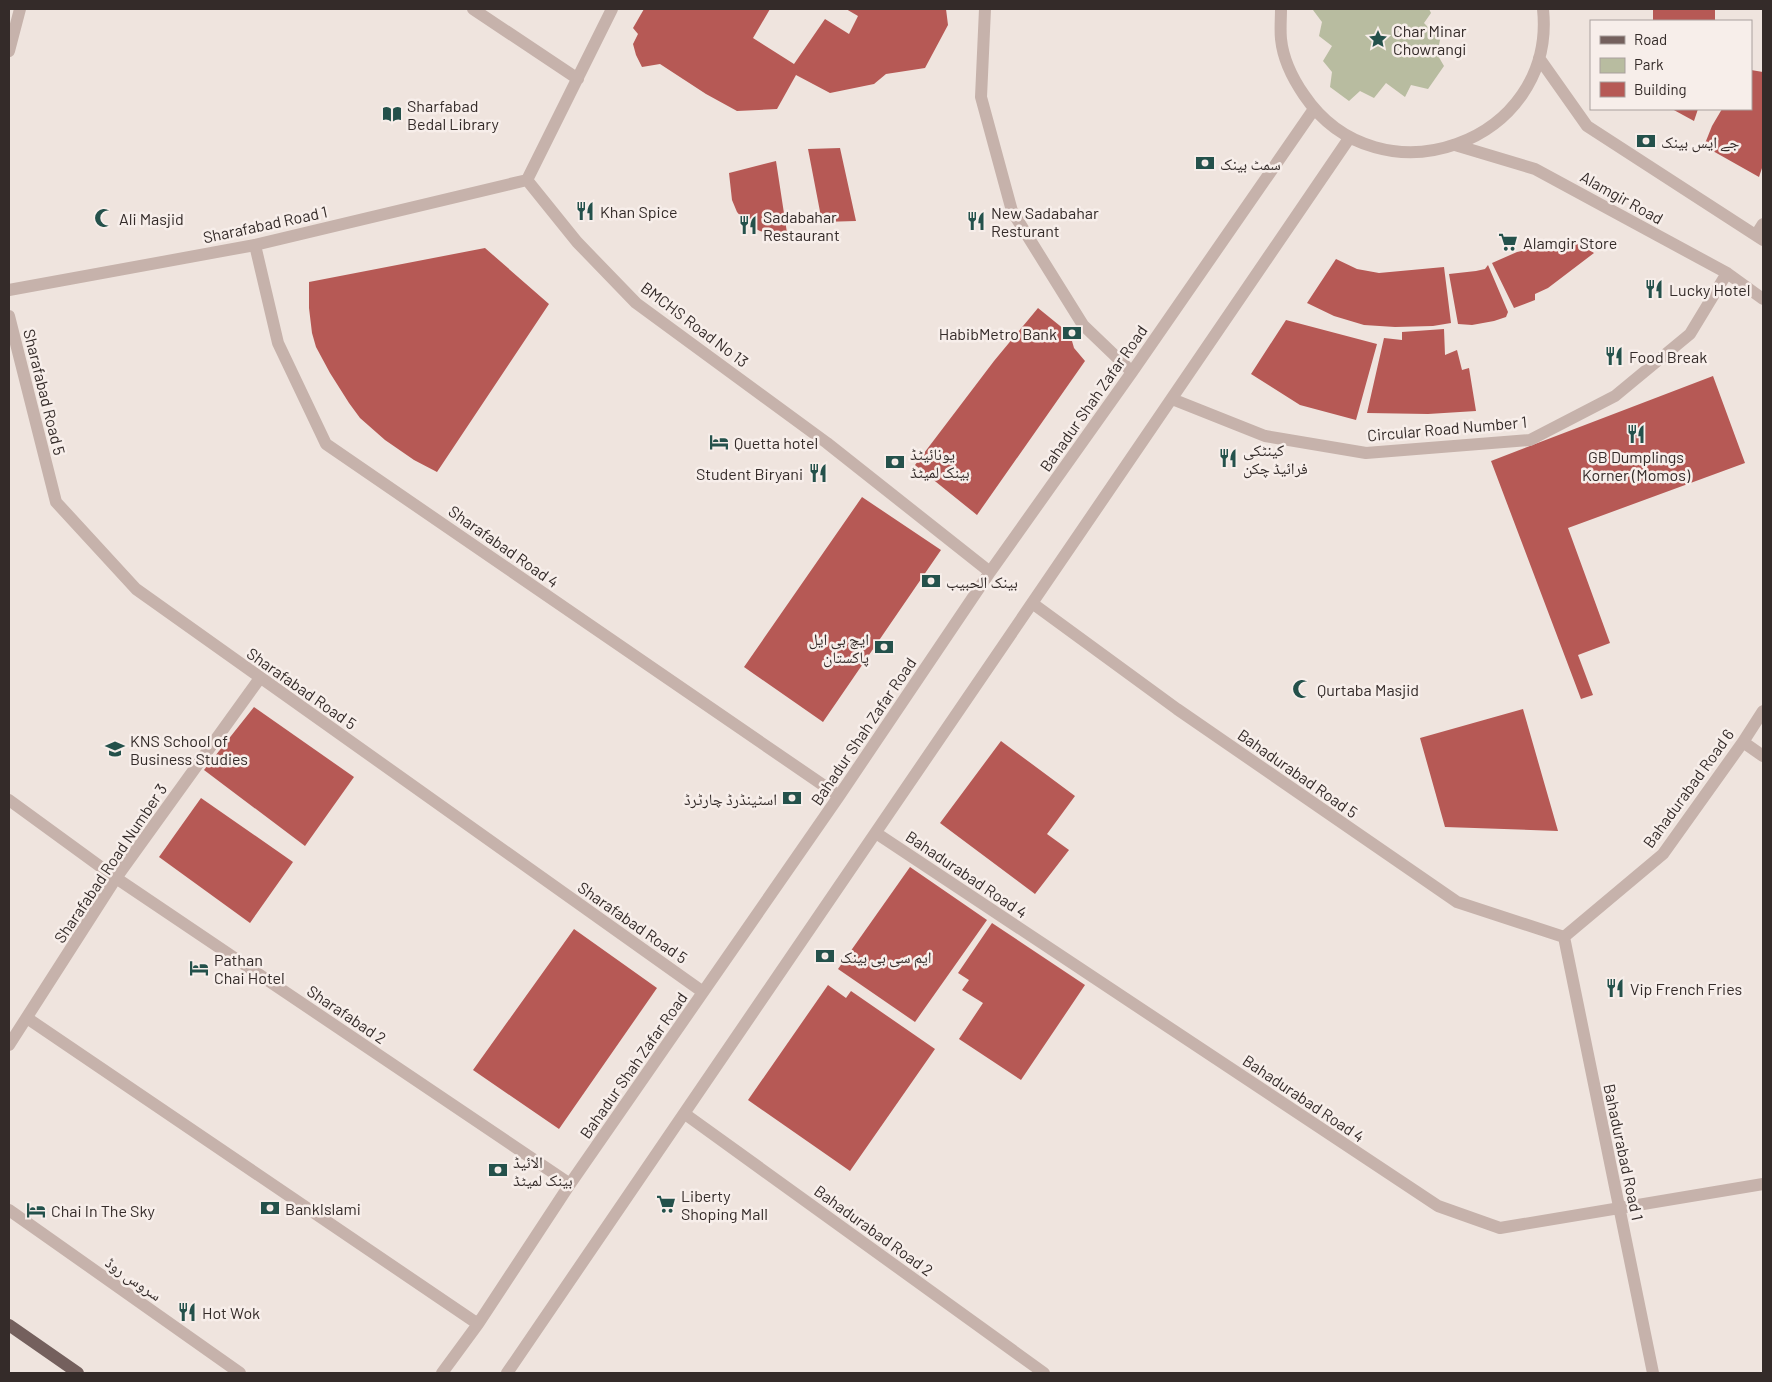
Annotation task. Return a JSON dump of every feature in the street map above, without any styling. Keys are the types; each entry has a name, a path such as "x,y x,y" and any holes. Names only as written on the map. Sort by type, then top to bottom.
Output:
{"main road":[{"path":"9,1325 78,1373"}],"street":[{"path":"9,51 20,9"},
{"path":"473,9 578,79"},
{"path":"527,180 612,9"},
{"path":"985,9 981,97 1012,211 1083,325 1132,372"},
{"path":"1281,9 1281,40 1292,77 1314,109 1331,125 1350,137 1384,150 1420,152 1455,145 1478,135 1510,108 1530,81 1539,58 1544,26 1543,9"},
{"path":"1539,58 1587,126 1761,233"},
{"name":"Bahadur Shah Zafar Road","path":"442,1373 478,1324 570,1184 839,796 990,572 1132,372 1314,109"},
{"path":"508,1373 1350,137"},
{"name":"Alamgir Road","path":"1455,145 1535,168 1727,273 1763,300"},
{"name":"Sharafabad Road 1","path":"9,290 255,245 527,180"},
{"name":"BMCHS Road No 13","path":"527,180 578,242 636,303 827,444 990,572"},
{"name":"Sharafabad Road 4","path":"255,245 278,343 326,444 839,796"},
{"name":"Circular Road Number 1","path":"1172,399 1265,436 1366,453 1530,440 1615,396 1690,334 1727,273"},
{"name":"Sharafabad Road 5","path":"9,316 56,502 136,589 703,992"},
{"name":"Bahadurabad Road 5","path":"1032,603 1176,709 1457,902 1564,937"},
{"name":"Sharafabad Road Number 3","path":"9,1046 116,878 260,678"},
{"name":"Bahadurabad Road 6","path":"1564,937 1663,854 1763,711"},
{"path":"1743,742 1763,756"},
{"name":"Sharafabad 2","path":"9,800 116,878 570,1184"},
{"name":"Bahadurabad Road 4","path":"876,833 1438,1206 1500,1228 1763,1184"},
{"name":"Bahadurabad Road 1","path":"1564,937 1653,1373"},
{"path":"28,1018 478,1324"},
{"name":"Bahadurabad Road 2","path":"685,1114 1044,1373"},
{"name":"سروس روڈ","path":"9,1210 240,1373"}],"green space":[{"path":"1314,9 1429,9 1431,13 1424,23 1440,40 1437,54 1444,66 1428,89 1411,85 1405,97 1386,83 1374,98 1360,91 1349,101 1330,87 1332,72 1323,61 1332,46 1319,36 1322,22"}],"building":[{"path":"644,9 770,9 753,38 794,64 825,19 849,34 858,16 846,9 946,9 948,25 925,68 886,74 874,84 830,93 796,75 777,109 737,111 706,94 660,64 642,67 633,44 638,34 633,28"},
{"path":"1653,9 1715,9 1715,20 1653,20"},
{"path":"1752,70 1763,72 1763,165 1759,177 1704,146 1712,126 1721,110 1752,110"},
{"path":"1674,110 1698,110 1694,121"},
{"path":"840,148 856,221 822,222 808,149"},
{"path":"776,161 787,233 781,236 760,231 748,225 737,212 732,200 729,173"},
{"path":"1574,243 1594,253 1548,288 1535,294 1535,300 1514,308 1492,263 1517,252 1552,244"},
{"path":"485,248 549,304 437,472 414,460 385,440 360,418 349,403 316,347 309,308 309,282"},
{"path":"1336,259 1357,269 1379,273 1444,267 1451,323 1433,326 1395,327 1364,325 1334,316 1307,303"},
{"path":"1488,265 1508,312 1506,317 1472,325 1458,324 1449,274 1485,269"},
{"path":"1038,308 1070,334 1074,348 1085,361 977,515 915,465 994,361"},
{"path":"1286,320 1377,344 1356,420 1300,405 1251,374"},
{"path":"1444,329 1445,355 1457,350 1462,370 1469,368 1476,411 1428,414 1367,413 1384,338 1402,340 1402,332"},
{"path":"1713,376 1745,463 1568,528 1610,643 1578,655 1593,695 1581,699 1491,461"},
{"path":"862,497 941,550 823,722 744,667"},
{"path":"254,707 354,777 305,846 204,770"},
{"path":"1523,709 1558,831 1445,827 1420,738"},
{"path":"1001,741 1075,796 1047,834 1069,850 1035,894 940,823"},
{"path":"201,798 293,862 250,923 159,857"},
{"path":"910,867 987,920 915,1022 838,969"},
{"path":"992,923 1085,985 1021,1080 959,1039 983,1003 962,990 969,980 958,973"},
{"path":"574,929 657,988 559,1129 473,1070"},
{"path":"828,985 846,998 851,991 935,1049 850,1171 748,1100"}],"place":[{"name":"Char Minar Chowrangi","path":"1378,39"},
{"name":"Sharfabad Bedal Library","path":"392,114"},
{"name":"جے ایس بینک","path":"1646,141"},
{"name":"سمٹ بینک","path":"1205,163"},
{"name":"Khan Spice","path":"585,211"},
{"name":"Ali Masjid","path":"104,218"},
{"name":"New Sadabahar Resturant","path":"976,221"},
{"name":"Sadabahar Restaurant","path":"748,225"},
{"name":"Alamgir Store","path":"1508,242"},
{"name":"Lucky Hotel","path":"1654,289"},
{"name":"HabibMetro Bank","path":"1072,333"},
{"name":"Food Break","path":"1614,356"},
{"name":"GB Dumplings Korner (Momos)","path":"1636,434"},
{"name":"Quetta hotel","path":"719,442"},
{"name":"کینٹکی فرائیڈ چکن","path":"1228,458"},
{"name":"یونائیٹڈ بینک لمیٹڈ","path":"895,462"},
{"name":"Student Biryani","path":"818,473"},
{"name":"بينک الحبيب","path":"931,581"},
{"name":"ایچ بی ایل پاکستان","path":"884,647"},
{"name":"Qurtaba Masjid","path":"1302,689"},
{"name":"KNS School of Business Studies","path":"115,749"},
{"name":"اسٹینڈرڈ چارٹرڈ","path":"792,798"},
{"name":"ایم سی بی بینک","path":"825,956"},
{"name":"Pathan Chai Hotel","path":"199,968"},
{"name":"Vip French Fries","path":"1615,988"},
{"name":"الائیڈ بینک لمیٹڈ","path":"498,1170"},
{"name":"Liberty Shoping Mall","path":"666,1204"},
{"name":"BankIslami","path":"270,1208"},
{"name":"Chai In The Sky","path":"36,1210"},
{"name":"Hot Wok","path":"187,1312"}]}
